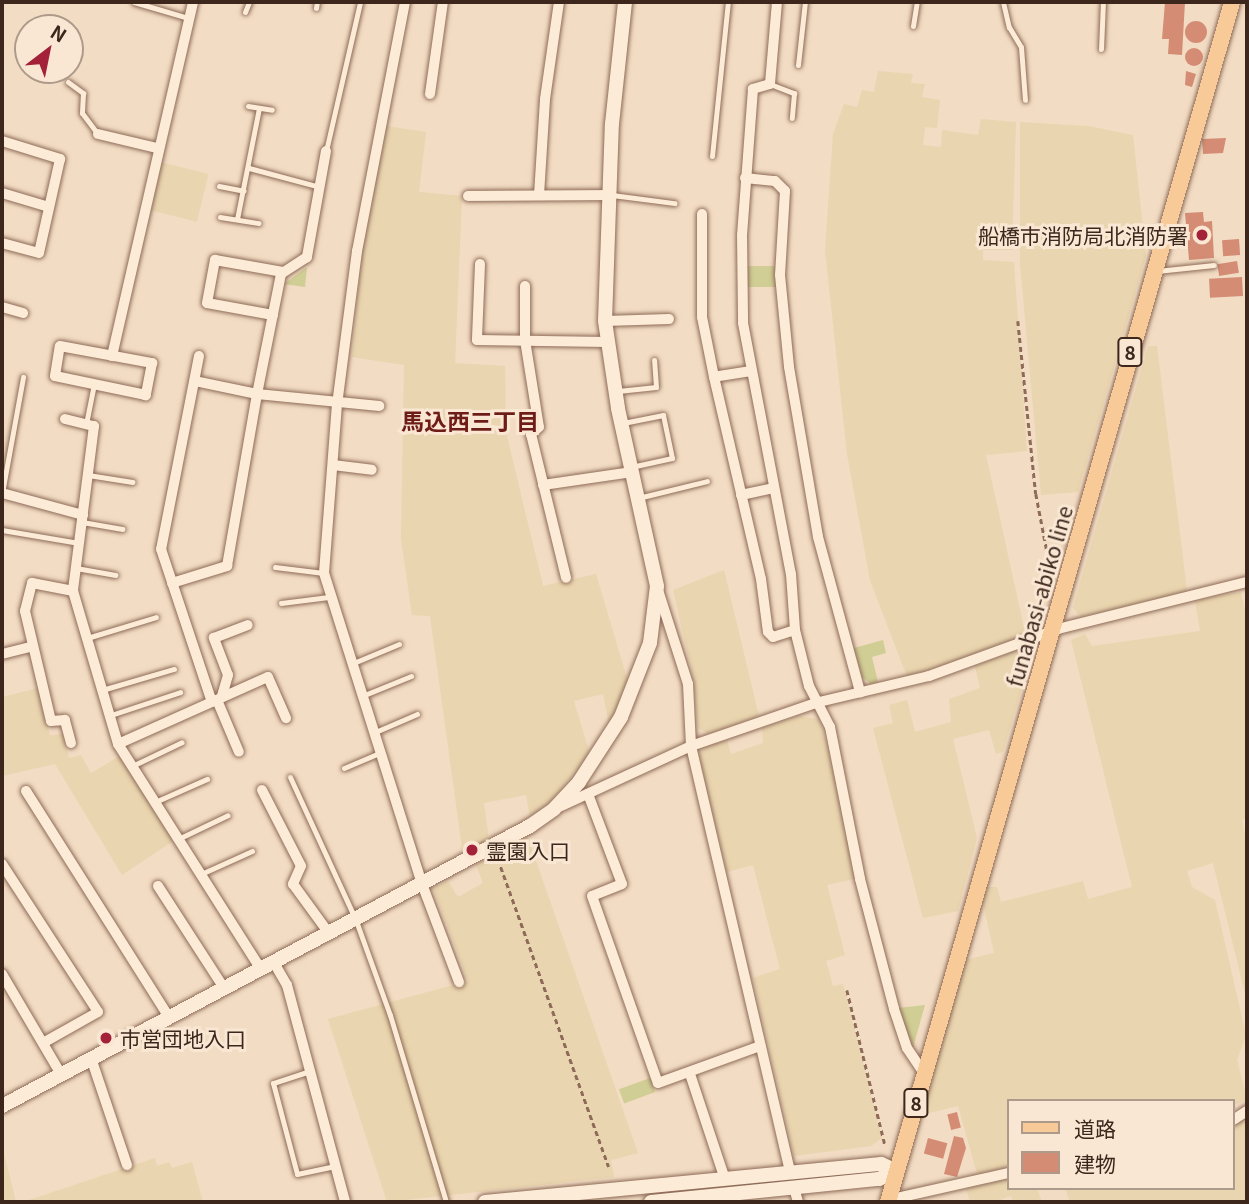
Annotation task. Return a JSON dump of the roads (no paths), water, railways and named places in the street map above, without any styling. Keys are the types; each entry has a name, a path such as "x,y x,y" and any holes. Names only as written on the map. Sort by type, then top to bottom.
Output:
{"main road":[{"name":"funabasi-abiko line","path":"888,1201 1232,2"}],"street":[{"path":"113,356 157,148 193,2"},
{"path":"405,2 357,251 337,404 324,573 329,597 422,884 458,982"},
{"path":"430,94 443,2"},
{"path":"538,195 545,99 559,2"},
{"path":"625,2 608,195 605,321 607,342 621,423 657,586 688,684 691,746 790,1172"},
{"path":"777,2 770,84 753,89 745,178 743,323 791,574 794,630 809,686 830,727 860,879 894,1009 907,1048 924,1073"},
{"path":"98,134 157,148"},
{"path":"2,141 60,159 39,253 2,243"},
{"path":"273,314 207,303 215,260 283,272 307,257 326,152"},
{"path":"745,178 775,181 786,191 780,275 789,367 818,537 860,692"},
{"path":"2,193 49,207"},
{"path":"468,196 608,195"},
{"path":"702,214 702,317 768,632 774,637 794,630"},
{"path":"480,264 477,340 607,342"},
{"path":"172,583 227,566 257,394 283,272"},
{"path":"525,286 525,341 539,427 531,434 566,578"},
{"path":"2,307 23,313"},
{"path":"605,321 668,319"},
{"path":"60,346 113,356 152,363 146,395 55,376 60,346"},
{"path":"200,356 160,550 239,752"},
{"path":"714,377 751,371"},
{"path":"195,382 257,394 337,404 379,406"},
{"path":"65,419 94,426 74,590 99,691 118,744 201,874 267,965 287,985 345,1202"},
{"path":"333,465 372,470"},
{"path":"543,485 632,469"},
{"path":"741,495 773,488"},
{"path":"2,493 82,518"},
{"path":"2,1106 493,846 554,809 691,746 819,702 929,676 1049,634 1247,582"},
{"path":"71,743 65,720 51,721 24,611 32,583 74,590"},
{"path":"554,809 600,751 633,695 650,643 657,586"},
{"path":"217,699 228,675 214,638 248,625"},
{"path":"2,654 33,646"},
{"path":"118,744 268,677 286,718"},
{"path":"262,790 301,866 293,884 328,932"},
{"path":"26,791 169,1017"},
{"path":"588,794 622,884 592,896 658,1083 690,1074 730,1054 760,1046"},
{"path":"2,864 98,1012 43,1043"},
{"path":"158,886 224,988"},
{"path":"2,974 61,1074"},
{"path":"91,1058 127,1165"},
{"path":"690,1074 725,1179"},
{"path":"485,1202 881,1164 897,1171"},
{"path":"651,1202 796,1195 879,1180 897,1171"},
{"path":"888,1201 1007,1174"}],"lane":[{"path":"134,2 188,18"},
{"path":"245,12 249,2"},
{"path":"326,152 360,2"},
{"path":"712,156 728,2"},
{"path":"799,65 805,2"},
{"path":"913,26 917,2"},
{"path":"1003,2 1009,27 1021,47 1025,100"},
{"path":"1101,49 1103,2"},
{"path":"71,84 83,93 82,113 98,134"},
{"path":"770,84 794,93 792,118"},
{"path":"248,106 272,110"},
{"path":"237,219 260,108"},
{"path":"249,168 320,187"},
{"path":"219,186 244,191"},
{"path":"608,195 674,203"},
{"path":"220,217 259,223"},
{"path":"1154,271 1214,265"},
{"path":"615,391 656,387 654,360"},
{"path":"2,493 23,377"},
{"path":"86,424 94,384"},
{"path":"621,423 663,415 672,458 632,469"},
{"path":"88,475 132,482"},
{"path":"638,498 707,481"},
{"path":"82,518 122,529"},
{"path":"2,530 79,543"},
{"path":"275,567 324,573"},
{"path":"76,568 115,576"},
{"path":"281,603 329,597"},
{"path":"84,639 156,617"},
{"path":"351,664 399,644"},
{"path":"99,691 174,669"},
{"path":"362,696 411,676"},
{"path":"108,716 180,692"},
{"path":"373,733 417,714"},
{"path":"132,766 182,742"},
{"path":"344,768 380,753"},
{"path":"289,777 355,918 390,1016 446,1202"},
{"path":"155,802 207,779"},
{"path":"178,838 228,815"},
{"path":"201,874 252,851"},
{"path":"310,1071 273,1083 297,1174 336,1166"}],"place":[{"name":"船橋市消防局北消防署","path":"1202,235"},
{"name":"霊園入口","path":"472,850"},
{"name":"市営団地入口","path":"106,1038"}],"district":[{"name":"馬込西三丁目","path":"470,420"}]}
